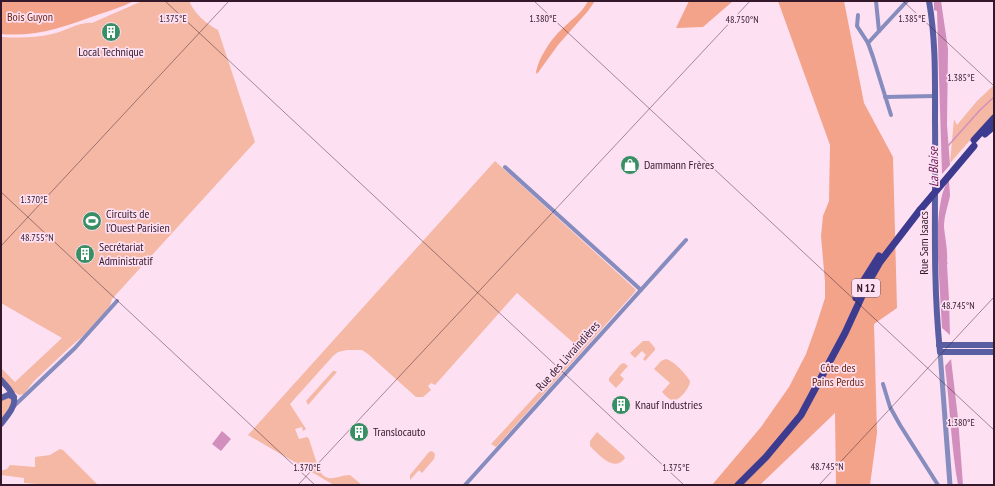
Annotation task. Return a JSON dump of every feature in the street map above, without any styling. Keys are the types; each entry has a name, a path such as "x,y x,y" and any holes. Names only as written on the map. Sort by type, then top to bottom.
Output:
{"main road":[{"name":"Rue Sam Isaacs","path":"930,1 934,27 936,169 934,215 935,292 940,348"},
{"name":"N 12","path":"738,485 766,458 801,415 824,374 868,283 880,262 920,206 994,118"},
{"name":"N 12","path":"974,143 994,126"},
{"path":"940,348 994,345"},
{"path":"940,348 994,352"},
{"path":"1,380 14,397 14,406 1,424"},
{"path":"1,398 8,395 14,397"}],"street":[{"path":"876,1 879,31"},
{"path":"868,43 907,1"},
{"path":"858,15 857,26 868,43 891,115"},
{"path":"886,97 935,96"},
{"path":"505,167 641,290"},
{"name":"Rue des Livraindières","path":"465,485 686,240"},
{"path":"14,406 75,348 117,301"},
{"name":"Rue Sam Isaacs","path":"940,348 950,485"},
{"path":"883,384 890,406 900,425 938,485"}],"shaded area":[{"name":"Circuits de l’Ouest Parisien","path":"142,1 189,1 201,18 218,30 255,142 112,299 110,306 84,335 34,381 24,394 19,395 14,392 1,378 1,368 15,382 62,338 1,303 1,37 20,38 56,33 77,25 92,23"},
{"path":"934,1 941,1 948,49 947,125 950,165 942,174 937,11 934,10"},
{"path":"994,85 994,113 950,163 954,119 957,125 977,101"},
{"path":"495,161 636,290 496,447 491,444 574,354 577,346 517,293 435,385 431,383 428,386 431,390 423,397 416,397 362,350 347,350 338,352 333,356 290,404 306,429 303,431 302,427 295,429 299,439 307,437 309,439 322,475 333,478 350,475 362,485 334,485 248,435"},
{"path":"949,180 950,196 945,215 944,227 948,263 950,335 942,328 937,241 941,201 944,189"},
{"path":"643,341 649,341 655,348 655,350 645,361 643,359 646,355 642,351 635,358 630,353"},
{"path":"666,359 673,362 680,368 690,381 690,384 684,393 676,400 670,399 662,392 670,383 654,369 661,361"},
{"path":"951,359 958,418 963,485 958,485 952,441 945,366"},
{"path":"624,363 628,366 620,375 624,379 616,388 609,381 609,378 621,364"},
{"path":"333,371 337,372 308,405 306,401"},
{"path":"7,398 11,399 11,404 1,421 1,400"},
{"path":"222,431 231,439 221,451 212,444"},
{"path":"597,432 624,456 625,458 621,462 616,464 607,461 590,446 590,441"},
{"path":"60,449 63,450 98,485 51,485 24,483 24,478 1,475 1,471 7,469 10,465 35,467 35,457 50,455"},
{"path":"432,451 435,454 434,459 422,473 419,470 410,480 410,475 429,452"}],"green space":[{"name":"Bois Guyon","path":"1,1 134,1 116,9 62,27 14,35 1,34"},
{"path":"588,1 595,1 558,45 537,74 536,72 540,60 550,43 558,33 580,13"},
{"path":"689,1 733,1 703,27 676,28"},
{"name":"Côte des Pains Perdus","path":"778,1 844,1 864,103 893,157 897,308 874,324 877,433 870,485 836,485 835,413 760,485 712,485 761,427 789,387 806,354 825,298 821,236 823,216 829,201 830,145"}],"waterway":[{"path":"947,147 980,110 994,97"}],"place":[{"name":"Local Technique","path":"111,32"},
{"name":"Dammann Frères","path":"630,165"},
{"name":"Circuits de l’Ouest Parisien","path":"92,221"},
{"name":"Secrétariat Administratif","path":"85,254"},
{"name":"Knauf Industries","path":"621,405"},
{"name":"Translocauto","path":"359,432"}],"water label":[{"name":"La Blaise","path":"933,167"}]}
